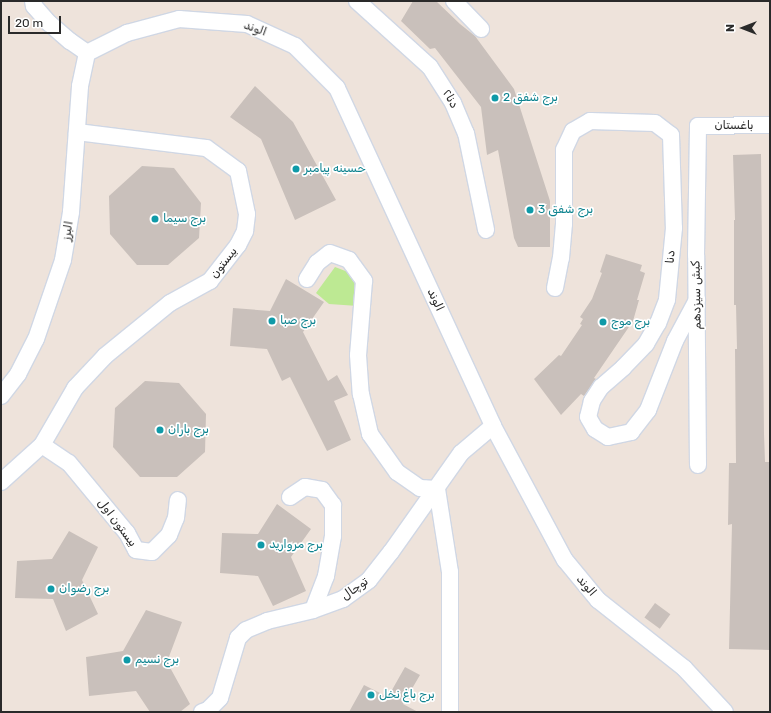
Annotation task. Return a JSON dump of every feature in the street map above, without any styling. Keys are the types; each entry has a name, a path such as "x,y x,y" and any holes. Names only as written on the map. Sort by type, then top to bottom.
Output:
{"street":[{"path":"33,1 34,6 49,23 87,53"},
{"name":"دنا۲","path":"357,1 430,67 453,103 466,133 486,230"},
{"path":"454,1 482,29"},
{"name":"الوند","path":"87,53 127,33 179,19 247,24 295,46 337,88 493,426 565,560 598,600 684,668 725,712"},
{"name":"البرز","path":"1,396 18,374 36,339 63,260 71,212 80,86 87,53"},
{"name":"دنا","path":"555,288 561,258 564,224 564,150 573,131 590,122 655,123 671,135 674,228 666,300 658,323 646,344 623,368 601,387 592,401 588,417 595,430 608,437 631,432 648,410 675,341 697,300"},
{"name":"باغستان","path":"698,126 770,125"},
{"name":"کیش سیزدهم","path":"698,126 698,465"},
{"name":"بیستون","path":"1,482 42,445 75,388 105,356 170,303 210,281 238,245 245,231 247,214 238,171 206,148 77,132"},
{"path":"307,279 317,263 330,253 349,260 364,281 358,355 361,394 370,434 397,472 420,488 437,489 450,572 447,709"},
{"name":"توچال","path":"202,712 208,710 220,698 238,638 246,630 267,621 313,610 343,599 369,580 437,489 461,453 493,426"},
{"name":"بیستون اول","path":"42,445 69,463 127,533 136,550 152,552 169,535 176,518 178,500"},
{"path":"290,497 305,487 322,490 332,505 333,536 326,576 313,610"}],"green space":[{"path":"335,267 348,272 359,289 358,306 329,304 316,293"}],"building":[{"path":"413,1 436,1 475,36 514,89 550,201 550,247 518,247 514,238 498,150 487,155 481,107 435,48 430,49 401,21"},
{"name":"حسینه پیامبر","path":"255,86 293,122 336,200 295,220 261,139 230,117"},
{"path":"761,154 764,434 765,462 770,462 770,650 729,649 732,524 728,525 729,463 736,463 735,349 737,349 736,305 734,305 735,220 733,155"},
{"name":"برج سیما","path":"142,166 174,168 201,203 199,238 168,265 137,265 110,234 109,196"},
{"path":"606,254 642,265 640,271 645,273 637,300 639,300 633,321 594,378 596,379 584,396 581,394 561,415 534,379 559,355 561,356 582,325 580,324 583,319 580,317 592,299 602,273 600,272"},
{"name":"برج صبا","path":"286,279 324,302 303,332 328,381 337,375 348,395 334,401 351,440 327,451 290,377 282,381 267,349 230,346 233,308 270,311"},
{"name":"برج باران","path":"145,381 179,383 206,414 205,452 177,477 140,477 113,447 115,408"},
{"name":"برج مروارید","path":"277,504 311,529 291,557 306,591 273,606 258,576 220,573 222,533 258,534"},
{"name":"برج رضوان","path":"69,531 98,547 82,580 98,614 66,631 53,599 15,598 17,561 52,559"},
{"path":"655,603 670,614 660,629 644,618"},
{"name":"برج نسیم","path":"146,610 182,622 167,662 190,704 180,712 150,712 136,691 89,696 86,657 123,651"},
{"path":"405,667 420,675 403,704 418,712 349,712 364,685 388,697"}],"place":[{"name":"برج شفق 2","path":"495,98"},
{"name":"حسینه پیامبر","path":"296,169"},
{"name":"برج شفق 3","path":"530,210"},
{"name":"برج سیما","path":"155,219"},
{"name":"برج صبا","path":"272,321"},
{"name":"برج موج","path":"603,322"},
{"name":"برج باران","path":"160,430"},
{"name":"برج مروارید","path":"261,545"},
{"name":"برج رضوان","path":"51,589"},
{"name":"برج نسیم","path":"127,660"},
{"name":"برج باغ نخل","path":"371,695"}]}
